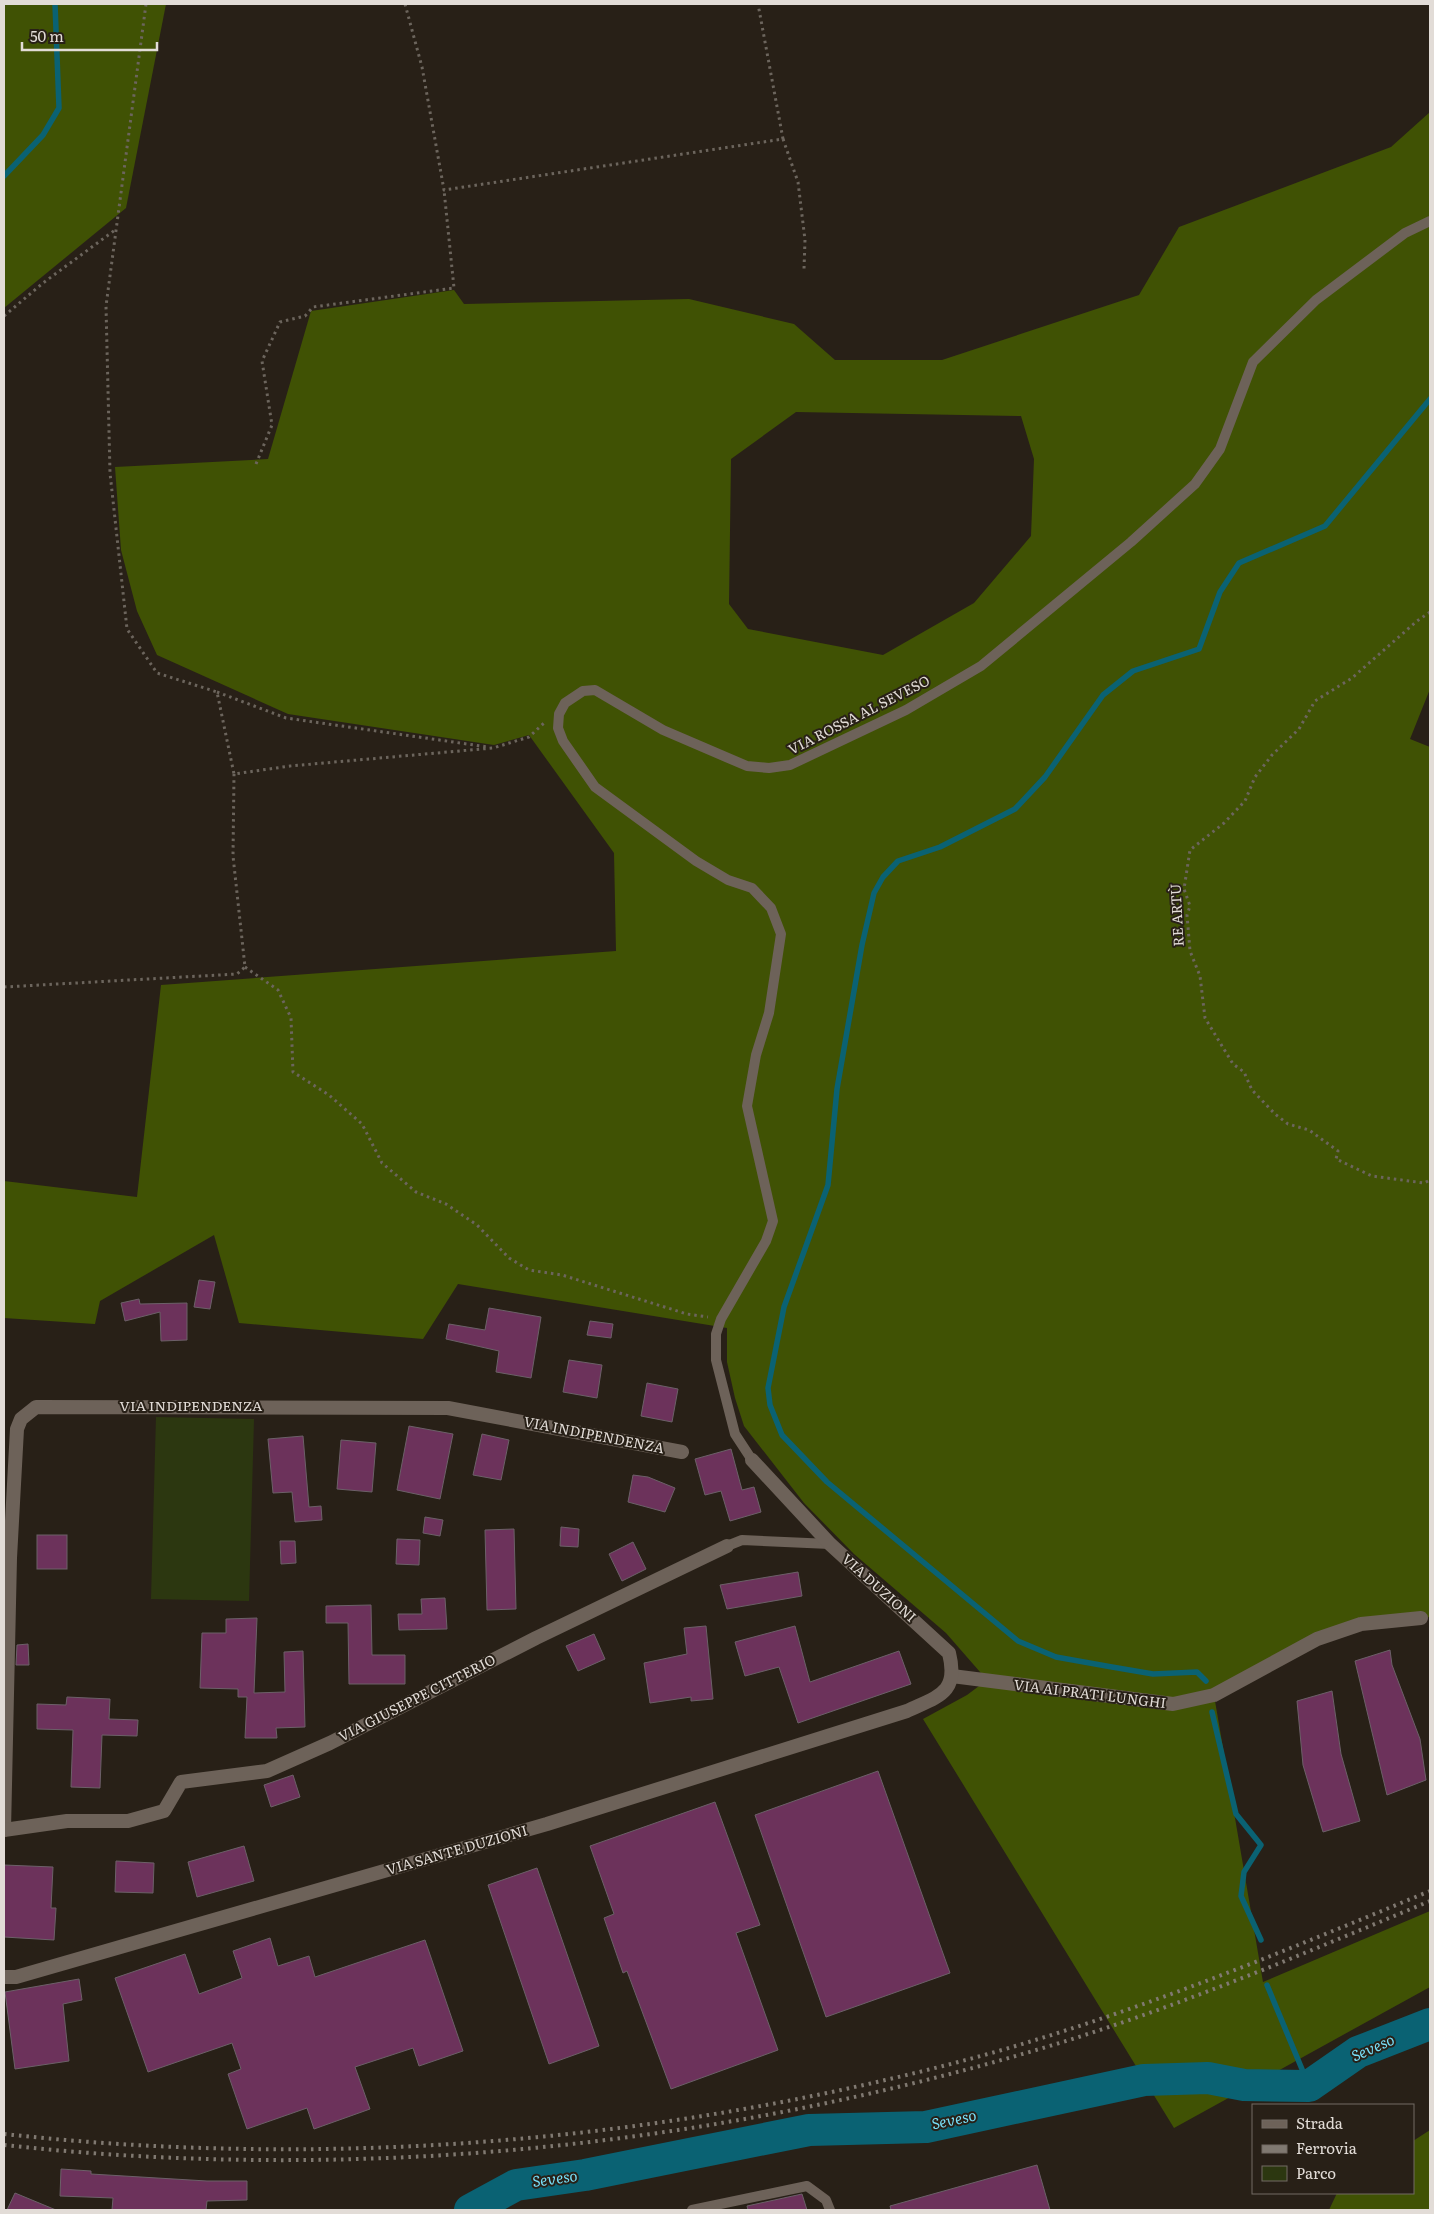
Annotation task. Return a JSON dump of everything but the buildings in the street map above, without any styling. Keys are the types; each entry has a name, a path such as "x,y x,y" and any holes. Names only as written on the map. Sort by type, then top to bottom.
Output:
{"street":[{"name":"VIA INDIPENDENZA","path":"4,1830 7,1558 17,1429 21,1419 36,1406 448,1408 682,1452"},
{"name":"VIA DUZIONI","path":"752,1460 830,1544 940,1642 949,1652 952,1676"},
{"name":"VIA GIUSEPPE CITTERIO","path":"4,1830 67,1821 128,1821 164,1811 181,1782 266,1771 330,1742 536,1638 727,1546"},
{"name":"VIA AI PRATI LUNGHI","path":"952,1676 1173,1704 1214,1695 1317,1639 1361,1624 1421,1618"},
{"name":"VIA SANTE DUZIONI","path":"4,1977 16,1977 547,1824 907,1711 945,1692 950,1685 952,1676"}],"lane":[{"name":"VIA ROSSA AL SEVESO","path":"559,714 565,703 583,691 595,690 663,730 747,766 769,768 790,765 906,710 981,666 1131,542 1195,484 1220,449 1253,362 1316,300 1405,233 1430,221"},
{"path":"559,714 558,728 563,741 595,787 696,861 728,880 752,888 771,908 781,934 769,1013 756,1055 747,1106 773,1221 766,1240 720,1319 716,1334 716,1360 735,1434 752,1460"},
{"name":"VIA GIUSEPPE CITTERIO","path":"727,1546 742,1540 830,1544"},
{"path":"692,2210 807,2186 826,2200 830,2210"}],"path":[{"path":"146,4 106,306 110,473 127,629 157,673 218,692 286,718 493,748"},
{"path":"256,464 272,425 262,361 280,322 305,316 313,308 454,288 444,190 422,68 405,4"},
{"path":"758,4 783,139 798,182 805,240 804,268"},
{"path":"444,190 783,139"},
{"path":"4,316 43,284 116,230"},
{"name":"RE ARTÙ","path":"1430,612 1417,621 1352,678 1315,701 1299,729 1272,755 1255,777 1244,801 1224,823 1190,850 1184,889 1190,906 1187,915 1190,951 1200,976 1205,1018 1233,1064 1244,1072 1252,1090 1288,1124 1309,1130 1338,1151 1336,1158 1372,1176 1424,1183 1430,1180"},
{"path":"218,692 234,774 233,856 246,967 278,990 292,1018 293,1072 329,1094 362,1124 382,1164 416,1192 446,1204 476,1225 509,1258 529,1270 562,1275 688,1314 720,1319"},
{"path":"234,774 290,766 493,748 529,737 547,720 559,714"},
{"path":"4,987 237,974 246,967"}],"green space":[{"path":"4,4 166,4 126,208 4,308"},
{"path":"1430,112 1430,689 1410,739 1430,747 1430,1617 1361,1624 1214,1695 1263,1982 1430,1911 1430,1987 1174,2128 923,1719 967,1695 987,1680 946,1633 854,1554 804,1503 744,1426 735,1398 727,1362 727,1328 458,1284 423,1339 239,1323 214,1235 100,1301 95,1324 4,1318 4,1181 137,1197 161,985 616,951 614,853 529,735 494,745 288,714 157,655 137,611 121,550 115,467 268,459 311,311 454,290 464,304 689,299 794,324 835,360 942,360 1139,295 1179,227 1391,147","holes":["796,412 1021,416 1034,459 1031,536 974,603 883,655 748,629 729,604 731,459"]},
{"path":"156,1417 254,1419 249,1601 151,1599"},
{"path":"1430,2130 1430,2210 1329,2210 1337,2194 1414,2194 1414,2140"}],"waterway":[{"path":"4,176 43,135 59,108 55,4"},
{"path":"1206,1681 1197,1672 1153,1674 1056,1657 1018,1641 827,1482 782,1435 770,1405 768,1388 784,1307 828,1185 837,1089 862,945 874,893 883,877 898,861 940,847 1015,809 1045,777 1103,695 1133,671 1199,649 1220,592 1239,563 1325,526 1430,399"},
{"path":"1212,1712 1236,1814 1261,1845 1244,1872 1241,1896 1261,1940"},
{"path":"1267,1985 1309,2086"},
{"name":"Seveso","path":"470,2210 516,2185 585,2175 809,2130 926,2127 1144,2080 1208,2078 1244,2085 1309,2086 1358,2052 1430,2024"}],"railway":[{"path":"4,2134 128,2145 252,2149 376,2148 500,2140 623,2127 746,2109 867,2084 988,2054 1045,2037 1212,1979 1430,1891"},
{"path":"4,2145 138,2156 272,2160 406,2157 540,2147 673,2131 805,2107 936,2078 1066,2041 1204,1993 1430,1901"}]}
